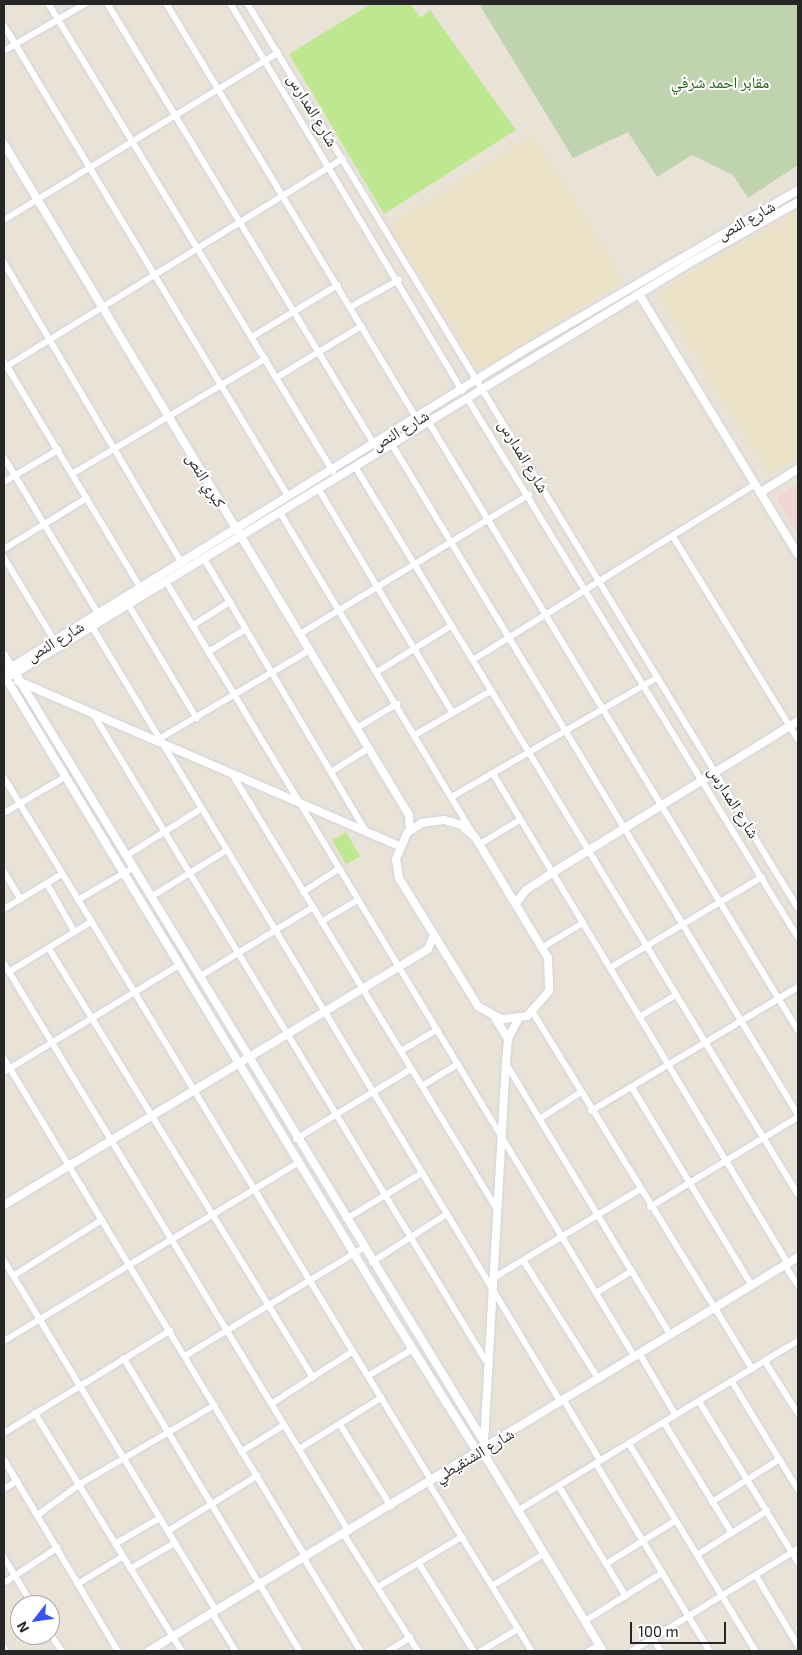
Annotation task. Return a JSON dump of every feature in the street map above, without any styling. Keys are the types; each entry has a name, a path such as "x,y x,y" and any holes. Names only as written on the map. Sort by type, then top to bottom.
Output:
{"street":[{"path":"50,4 333,471"},
{"path":"4,52 85,4"},
{"path":"108,4 376,445"},
{"path":"167,4 417,419"},
{"path":"232,4 331,166 463,391"},
{"name":"شارع المدارس","path":"248,4 798,908"},
{"path":"4,25 289,497"},
{"path":"4,220 175,114 278,53"},
{"name":"كبري النص","path":"4,144 409,815"},
{"path":"141,588 5,365 156,275 343,159"},
{"name":"شارع النص","path":"7,675 55,641 129,605 204,558 289,497 376,445 633,284 798,190"},
{"name":"شارع النص","path":"7,675 92,626 101,617 141,588 182,563 280,512 639,294 798,202"},
{"path":"4,262 116,448 182,563"},
{"path":"351,307 399,280"},
{"path":"252,337 338,285"},
{"path":"639,294 798,554"},
{"path":"276,378 362,326"},
{"path":"72,474 265,359"},
{"name":"شارع المدارس","path":"468,399 587,589 798,937"},
{"path":"429,422 798,1030"},
{"path":"392,444 508,638 743,1020 798,1115 764,1138 650,1207"},
{"path":"4,482 58,450"},
{"path":"4,457 101,617"},
{"path":"355,466 798,1194"},
{"path":"761,492 798,469"},
{"path":"472,660 756,484"},
{"path":"318,489 453,713"},
{"path":"300,634 529,495"},
{"path":"4,549 86,498"},
{"path":"280,512 543,947 551,982 533,1012 518,1019 495,1017"},
{"path":"673,536 798,739"},
{"path":"4,557 55,641"},
{"path":"204,558 366,831"},
{"path":"166,581 596,1293 676,1415"},
{"path":"192,626 230,602"},
{"path":"129,605 197,718"},
{"path":"92,626 324,1012 491,1283 710,1651"},
{"path":"378,672 451,626"},
{"path":"208,652 246,629"},
{"path":"159,740 310,650"},
{"path":"4,655 7,675 65,776 413,1349 478,1453 487,1459"},
{"path":"7,675 90,709 399,846"},
{"path":"452,797 658,676"},
{"path":"19,681 296,1139 485,1445"},
{"path":"415,735 491,691"},
{"path":"357,728 397,704"},
{"path":"90,709 485,1359"},
{"path":"516,903 526,890 552,872 798,721"},
{"path":"331,772 369,748"},
{"path":"232,773 312,908 496,1207"},
{"path":"493,773 726,1161 798,1285"},
{"path":"4,813 65,776"},
{"path":"4,777 368,1376 462,1537 532,1651"},
{"path":"126,856 201,809"},
{"path":"409,815 424,823"},
{"path":"409,815 410,830"},
{"path":"478,841 520,820"},
{"path":"478,841 456,822 424,823 410,830 399,846 399,878 433,937 474,1000 495,1017 508,1040"},
{"path":"151,897 226,850"},
{"path":"78,900 133,868"},
{"path":"303,892 340,869"},
{"path":"4,871 21,899"},
{"path":"4,909 62,874"},
{"path":"610,968 762,877"},
{"path":"47,883 75,932"},
{"path":"509,891 526,890"},
{"path":"321,922 358,900"},
{"path":"199,977 312,908"},
{"path":"9,972 91,922"},
{"path":"543,947 583,924"},
{"path":"4,1205 422,952 433,937"},
{"path":"49,948 313,1377"},
{"path":"422,952 443,953"},
{"path":"4,963 299,1449 346,1533 418,1651"},
{"path":"4,1072 179,965"},
{"path":"591,1111 798,987"},
{"path":"639,1017 676,995"},
{"path":"533,1012 639,1190 753,1369"},
{"path":"518,1019 508,1040 506,1062 485,1359 485,1445 487,1459 601,1648 589,1651"},
{"path":"401,1051 437,1030"},
{"path":"4,1058 215,1405 241,1452 361,1651"},
{"path":"506,1062 671,1335"},
{"path":"422,1086 458,1064"},
{"path":"296,1139 411,1069"},
{"path":"632,1087 752,1285"},
{"path":"541,1118 580,1093"},
{"path":"4,1342 299,1162"},
{"path":"346,1219 422,1173"},
{"path":"491,1283 639,1190"},
{"path":"372,1262 447,1214"},
{"path":"13,1276 102,1220"},
{"path":"185,1356 363,1248"},
{"name":"شارع الشنقيطي","path":"149,1651 478,1453 485,1445 638,1356 798,1257"},
{"path":"4,1260 175,1542 236,1651"},
{"path":"524,1261 598,1379"},
{"path":"596,1293 632,1271"},
{"path":"4,1433 170,1331"},
{"path":"517,1511 798,1341"},
{"path":"368,1376 413,1349"},
{"path":"271,1404 352,1352"},
{"path":"124,1358 300,1651"},
{"path":"765,1361 798,1413"},
{"path":"732,1381 798,1489"},
{"path":"299,1449 381,1398"},
{"path":"699,1401 767,1511 795,1551 798,1562"},
{"path":"38,1515 80,1484 215,1405"},
{"path":"36,1413 114,1544 182,1651"},
{"path":"664,1422 732,1533"},
{"path":"340,1424 391,1506"},
{"path":"241,1452 284,1425"},
{"path":"629,1443 756,1651"},
{"path":"4,1458 118,1651"},
{"path":"712,1502 780,1459"},
{"path":"168,1531 256,1476"},
{"path":"4,1489 17,1481"},
{"path":"558,1486 626,1596"},
{"path":"697,1555 767,1511"},
{"path":"114,1544 160,1518"},
{"path":"606,1564 675,1521"},
{"path":"378,1587 462,1537"},
{"path":"130,1569 175,1542"},
{"path":"4,1583 57,1548"},
{"path":"632,1651 795,1551"},
{"path":"492,1586 544,1554"},
{"path":"4,1557 27,1595"},
{"path":"78,1584 122,1557"},
{"path":"419,1563 474,1651"},
{"path":"585,1621 662,1573"},
{"path":"756,1575 798,1645"},
{"path":"481,1651 518,1629"},
{"path":"388,1651 410,1638"},
{"path":"653,1638 660,1651"},
{"path":"4,1647 6,1651"}],"shaded area":[{"path":"533,135 624,281 480,371 389,225"},
{"path":"798,210 798,456 769,475 656,293"},
{"path":"798,484 798,535 776,497"}],"green space":[{"path":"371,4 411,4 421,18 430,10 516,130 384,214 289,54"},
{"name":"مقابر احمد شرفي","path":"479,4 798,4 798,165 748,198 733,175 692,155 657,177 628,132 573,158"},
{"path":"346,832 360,856 346,864 332,840"}]}
